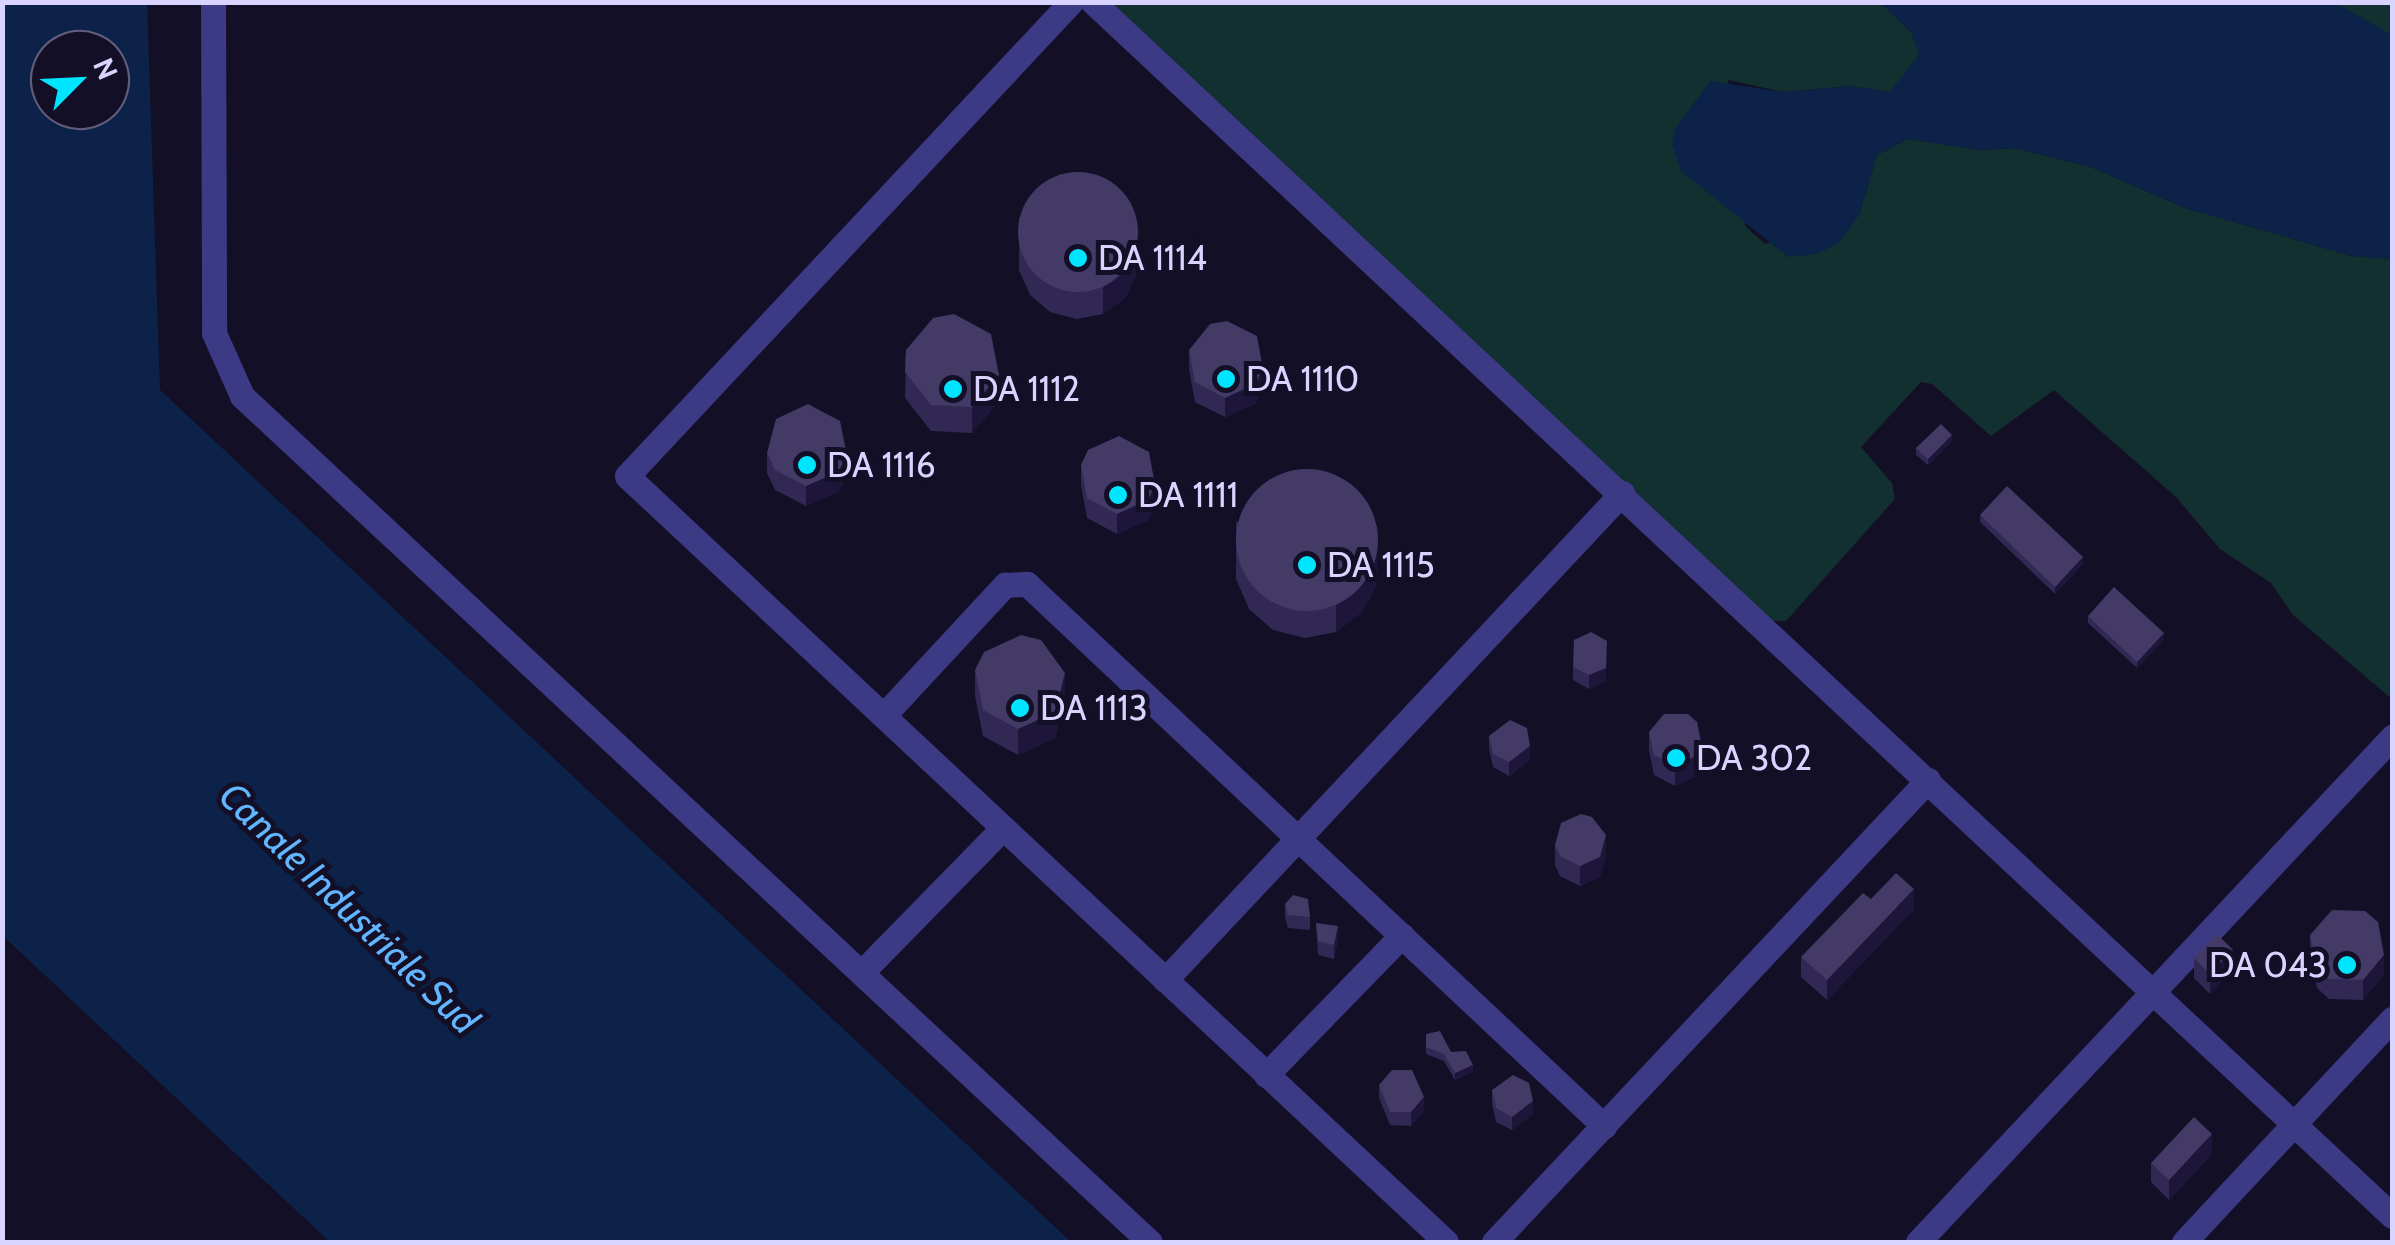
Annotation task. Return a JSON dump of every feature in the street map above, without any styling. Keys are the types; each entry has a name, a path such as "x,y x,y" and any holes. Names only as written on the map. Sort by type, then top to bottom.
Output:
{"lane":[{"path":"214,2 214,333 242,396 1150,1242"},
{"path":"1071,2 627,476 1446,1242"},
{"path":"1094,2 2392,1216"},
{"path":"1165,980 1622,494"},
{"path":"884,716 1004,585 1018,580 1604,1126"},
{"path":"1918,1242 2392,737"},
{"path":"1494,1242 1928,780"},
{"path":"862,972 1002,828"},
{"path":"1266,1075 1402,935"},
{"path":"2184,1242 2392,1019"}],"green space":[{"path":"1112,3 1881,3 1911,32 1920,55 1890,92 1850,86 1784,92 1728,80 1745,226 1765,244 1859,215 1877,155 1908,139 1979,150 2015,148 2091,167 2185,208 2352,256 2392,259 2392,699 2293,615 2271,583 2220,549 2176,497 2054,390 1991,436 1932,384 1921,382 1861,447 1892,483 1895,499 1786,621 1773,621"},
{"path":"2336,3 2392,3 2392,35 2356,18"}],"water":[{"name":"Canale Industriale Sud","path":"2,3 147,3 160,390 1071,1242 330,1242 3,936"},
{"path":"1881,3 2336,3 2392,35 2392,259 2352,256 2185,208 2091,167 2015,148 1979,150 1908,139 1877,155 1859,215 1840,242 1817,254 1788,257 1681,171 1672,145 1675,129 1710,81 1784,92 1850,86 1890,92 1919,55 1911,32"}],"building":[{"name":"DA 1114","path":"1078,172 1101,177 1120,190 1133,209 1138,232 1133,255 1120,274 1101,287 1078,292 1055,287 1036,274 1023,255 1018,232 1023,209 1036,190 1055,177"},
{"name":"DA 1112","path":"954,314 991,334 999,375 972,407 931,405 905,372 906,350 933,318"},
{"name":"DA 1110","path":"1227,321 1257,336 1263,369 1255,384 1225,398 1195,382 1189,350 1210,324"},
{"name":"DA 1116","path":"808,404 840,421 847,456 838,472 806,486 775,470 767,453 776,419"},
{"path":"1941,424 1952,435 1928,459 1916,448"},
{"name":"DA 1111","path":"1119,436 1149,452 1155,485 1148,500 1117,514 1087,498 1081,465 1088,450"},
{"name":"DA 1115","path":"1307,469 1334,474 1357,490 1373,513 1378,540 1373,567 1357,590 1334,606 1307,611 1280,606 1257,590 1241,567 1236,540 1241,513 1257,490 1280,474"},
{"path":"2007,486 2083,557 2055,587 1980,515"},
{"path":"2114,587 2164,633 2137,662 2088,616"},
{"path":"1591,632 1607,641 1606,668 1589,675 1573,667 1574,640"},
{"name":"DA 1113","path":"1021,635 1041,640 1065,673 1055,712 1018,729 983,710 975,670 984,652"},
{"path":"1664,714 1688,714 1697,722 1702,746 1696,756 1675,766 1654,755 1649,732"},
{"path":"1510,720 1527,728 1530,746 1509,762 1493,754 1489,736"},
{"path":"1581,814 1592,817 1606,835 1600,857 1580,866 1560,856 1555,845 1561,823"},
{"path":"1896,873 1914,889 1827,980 1801,957 1863,893 1871,899"},
{"path":"1293,895 1308,899 1310,917 1288,915 1285,904"},
{"name":"DA 043","path":"2332,910 2365,911 2378,922 2384,955 2363,980 2329,979 2317,968 2310,935"},
{"path":"1316,923 1338,926 1334,945 1318,941"},
{"path":"2217,934 2233,950 2210,974 2194,958"},
{"path":"1440,1031 1451,1052 1466,1051 1473,1065 1455,1073 1444,1054 1426,1047 1426,1034"},
{"path":"1392,1070 1412,1070 1424,1097 1411,1112 1390,1112 1379,1085"},
{"path":"1513,1075 1529,1083 1533,1101 1512,1117 1496,1108 1492,1090"},
{"path":"2194,1117 2212,1134 2169,1180 2151,1163"}],"place":[{"name":"DA 1114","path":"1078,258"},
{"name":"DA 1110","path":"1226,379"},
{"name":"DA 1112","path":"953,389"},
{"name":"DA 1116","path":"807,465"},
{"name":"DA 1111","path":"1118,495"},
{"name":"DA 1115","path":"1307,565"},
{"name":"DA 1113","path":"1020,708"},
{"name":"DA 302","path":"1676,758"},
{"name":"DA 043","path":"2347,965"}]}
